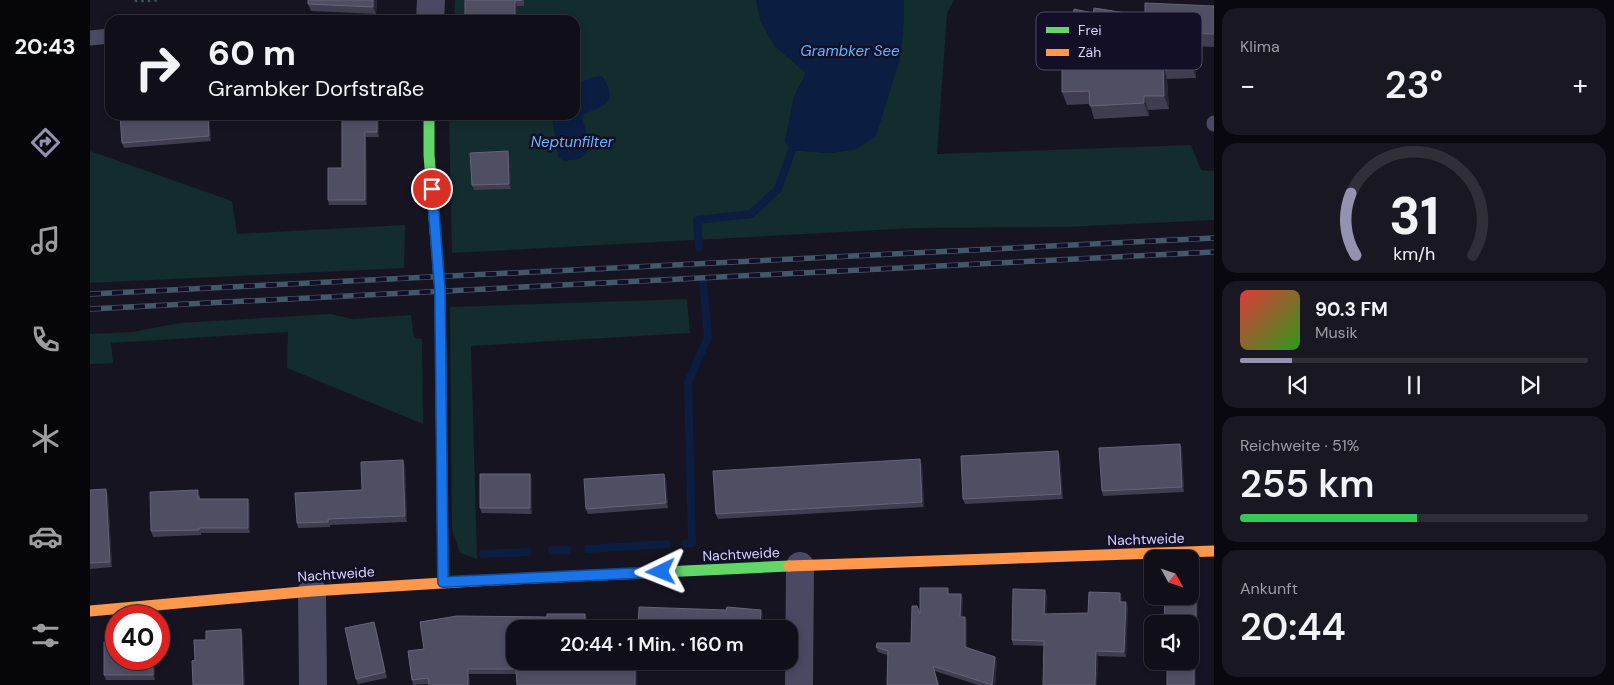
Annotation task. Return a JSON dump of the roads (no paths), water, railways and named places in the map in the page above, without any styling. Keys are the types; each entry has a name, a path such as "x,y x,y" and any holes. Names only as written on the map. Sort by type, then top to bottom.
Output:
{"street":[{"path":"430,15 431,0"},
{"path":"429,120 429,155 440,291 443,582"},
{"name":"Nachtweide","path":"90,612 312,591 443,582 800,566 1214,552"},
{"path":"799,685 800,566"},
{"path":"312,591 313,685"}],"lane":[{"path":"90,38 105,36"}],"water":[{"name":"Grambker See","path":"756,0 904,0 899,62 876,136 857,149 830,153 792,150 785,142 794,97 806,73 775,46 761,22"},
{"name":"Neptunfilter","path":"602,76 609,89 608,101 605,105 582,116 588,140 588,153 579,159 564,161 558,157 553,120 580,120 580,82"}],"waterway":[{"path":"699,247 697,220 751,214 778,189 792,150"},
{"path":"685,544 692,543 688,382 708,337 703,282"},
{"path":"588,549 667,544"},
{"path":"552,550 567,550"},
{"path":"483,554 528,552"}],"railway":[{"path":"90,294 1214,238"},
{"path":"90,309 1214,252"}]}
